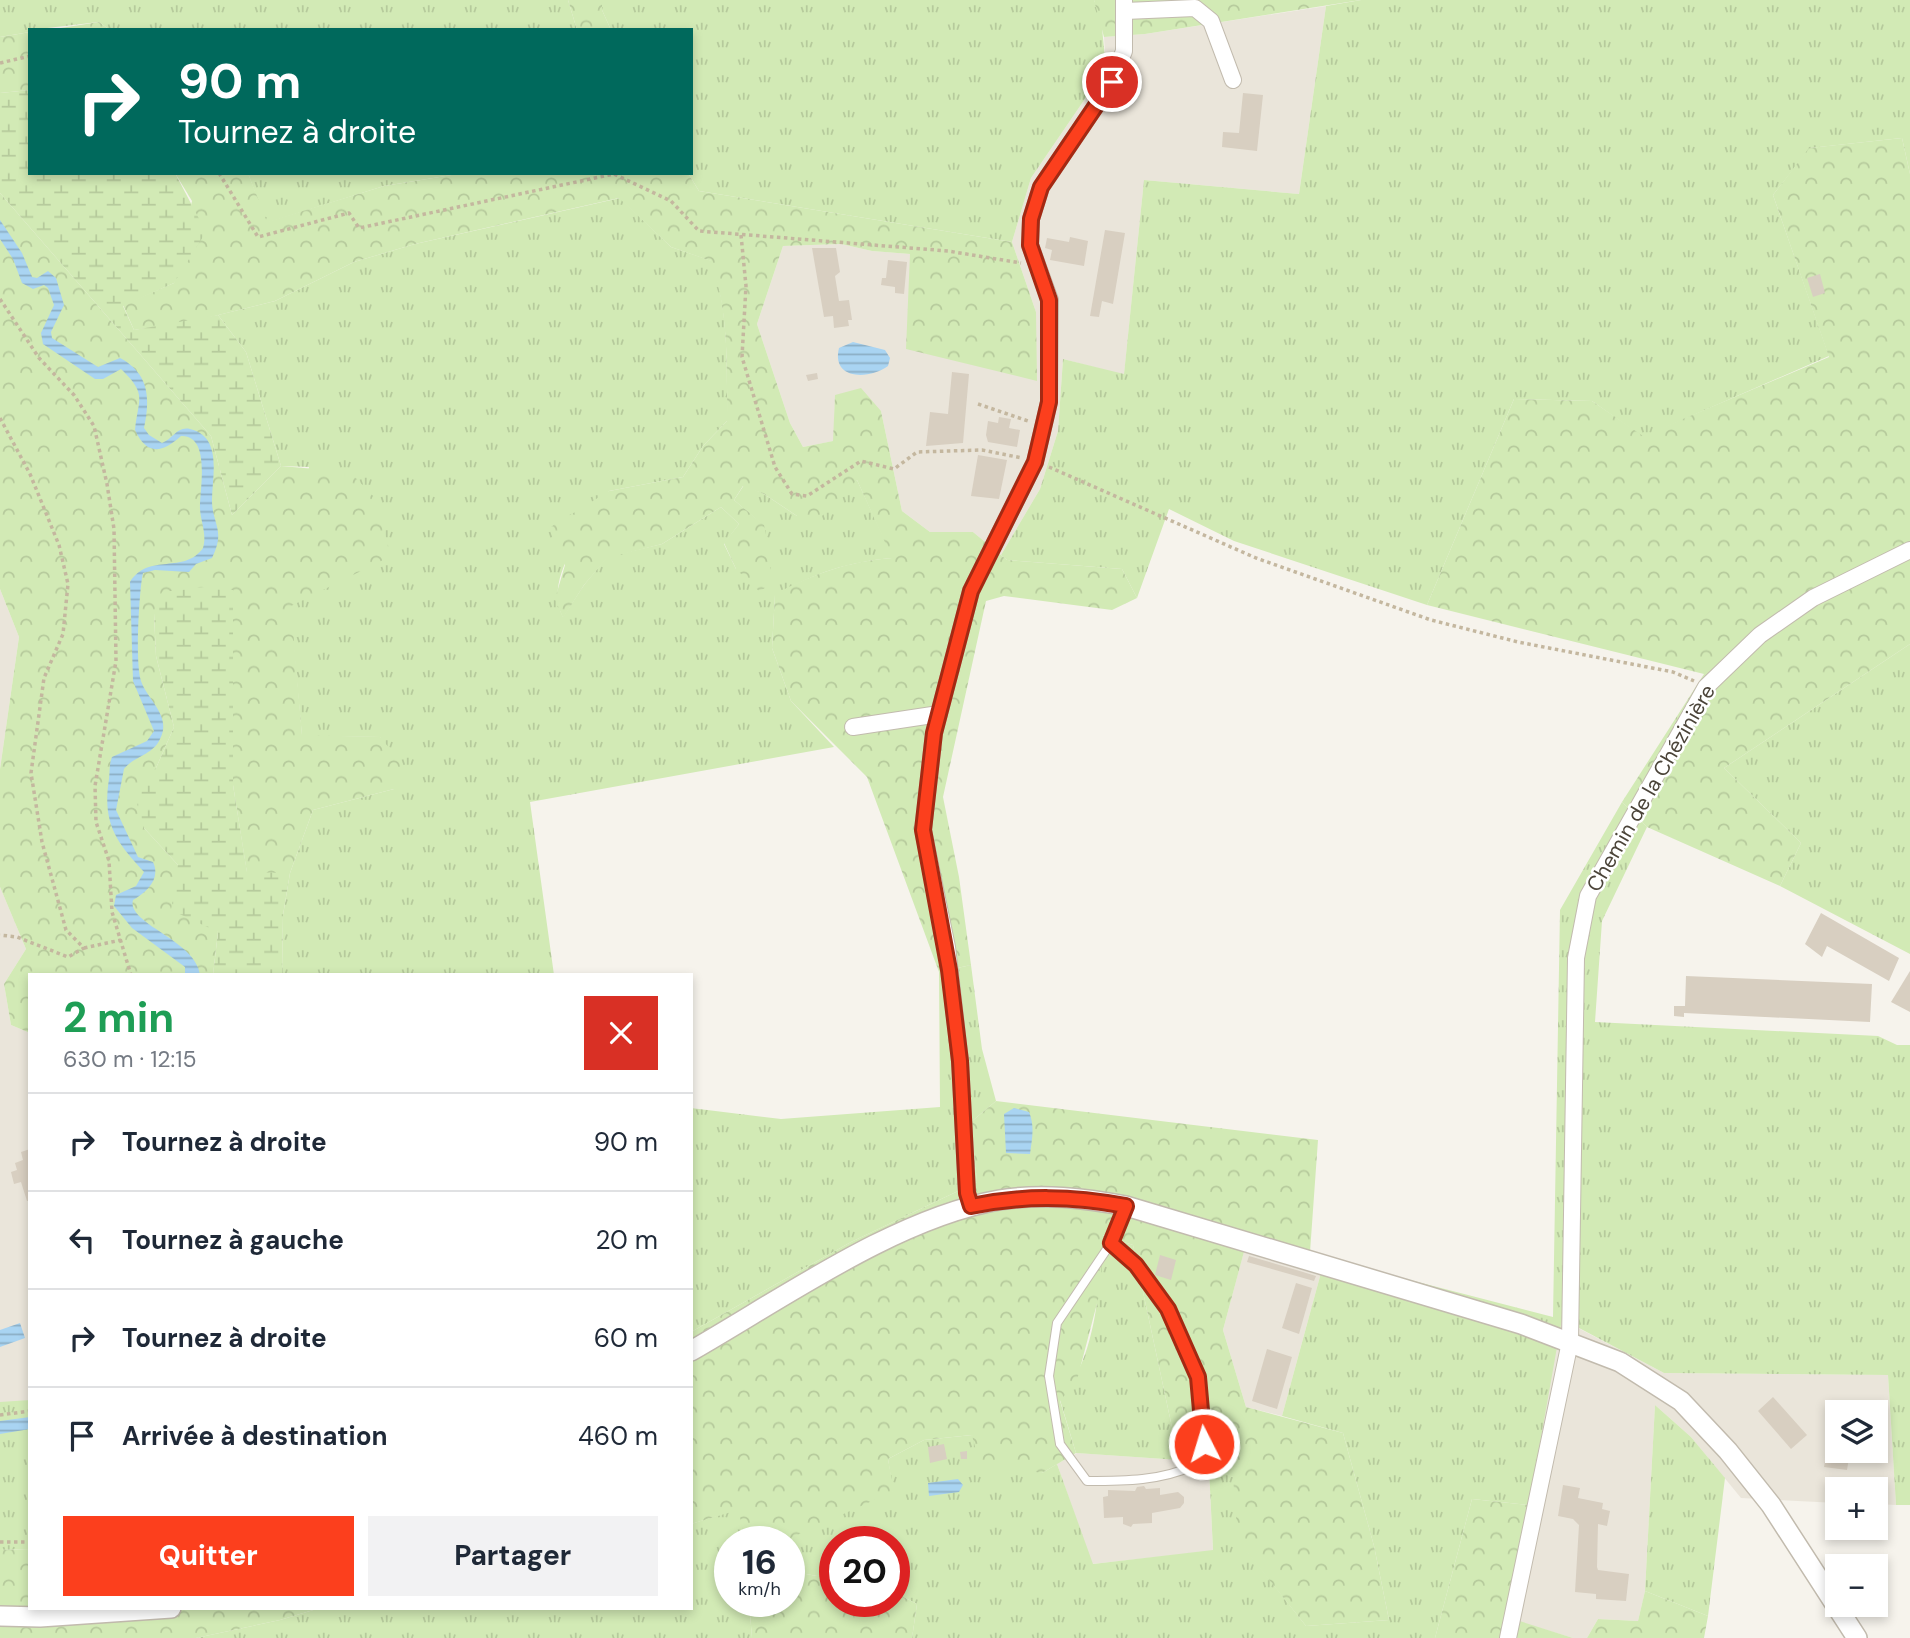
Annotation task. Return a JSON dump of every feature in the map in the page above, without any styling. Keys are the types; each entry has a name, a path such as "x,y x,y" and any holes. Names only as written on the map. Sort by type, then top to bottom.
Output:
{"street":[{"path":"971,1206 967,1193 960,1061 947,947 923,830 934,733 971,591 1035,462 1049,402 1049,300 1030,245 1031,219 1041,187 1112,82 1124,51 1125,6 1195,8 1211,21 1233,80"},
{"name":"Chemin de la Chézinière","path":"1508,1638 1570,1342 1576,958 1588,896 1607,858 1706,687 1760,635 1814,598 1910,550"},
{"path":"853,727 939,713"},
{"path":"693,1350 877,1245 927,1220 1002,1199 1067,1197 1126,1206 1429,1296 1570,1342 1620,1362 1681,1401 1727,1451 1771,1505 1857,1638"},
{"path":"0,1616 40,1618 145,1610"}],"lane":[{"path":"1111,1243 1136,1265 1168,1309 1198,1377 1204,1444 1195,1465 1173,1476 1125,1481 1087,1481 1060,1444 1049,1376 1057,1323 1111,1243 1126,1206"}],"path":[{"path":"0,63 28,56"},
{"path":"220,175 258,237 349,213 359,228 609,175"},
{"path":"616,175 671,201 699,231 741,236 826,239 948,251 1037,266"},
{"path":"741,236 746,286 742,357 775,467 792,494 807,496 861,461 894,469 918,452 982,450 1035,462 1092,483 1256,558 1431,620 1518,642 1673,672 1706,687"},
{"path":"0,299 39,358 74,395 94,426 107,484 114,528 116,661 95,786 96,822 109,861 112,912 130,973"},
{"path":"978,404 1044,426"},
{"path":"0,418 30,474 59,545 68,584 63,634 44,678 31,773 42,842 66,930 84,948"},
{"path":"0,935 17,937 68,957 84,948 121,940"},
{"path":"0,1415 28,1411"},
{"path":"0,1542 28,1542"}],"shaded area":[{"path":"1326,6 1299,194 1144,180 1124,375 1063,359 1058,431 1040,489 1001,555 973,532 930,532 902,511 881,411 835,395 834,441 803,447 790,423 757,324 783,246 841,244 872,251 911,254 1036,312 1012,242 1031,178 1106,68 1104,37 1145,34"},
{"path":"0,589 19,637 0,769"},
{"path":"0,887 26,949 4,984 11,1025 28,1032 28,1400 0,1402"},
{"path":"1249,1232 1325,1258 1282,1416 1246,1407 1223,1330"},
{"path":"1561,1319 1664,1373 1888,1375 1896,1505 1888,1505 1888,1477 1825,1477 1825,1502 1741,1498 1691,1437 1655,1405 1645,1591 1638,1621 1598,1619 1587,1638 1573,1638 1507,1618"},
{"path":"1077,1453 1179,1460 1209,1469 1213,1551 1092,1564 1057,1464"}],"green space":[{"path":"0,0 568,0 576,28 107,28 99,22 28,28 28,32 0,37"},
{"path":"568,0 602,0 602,10 610,28 576,28"},
{"path":"602,0 1094,0 1101,18 1106,68 1031,178 1012,242 699,191 689,175 693,175 693,28 610,28 602,10"},
{"path":"1094,0 1361,0 1145,34 1104,37"},
{"path":"1361,0 1910,0 1910,174 1902,138 1810,148 1773,195 1829,356 1643,437 1592,401 1514,399 1427,605 1234,541 1169,509 1137,598 1122,569 1007,560 1001,555 1040,489 1058,431 1063,359 1124,374 1144,180 1299,194 1326,6"},
{"path":"99,22 107,28 61,28"},
{"path":"28,32 28,90 0,93 0,37"},
{"path":"28,90 28,175 176,175 206,232 174,283 123,306 134,330 218,315 246,352 281,466 232,515 211,436 0,193 0,93"},
{"path":"1902,138 1910,174 1910,644 1724,768 1801,843 1780,886 1647,827 1622,802 1704,674 1427,605 1514,399 1592,401 1643,436 1829,357 1773,195 1809,148"},
{"path":"176,175 249,175 267,222 384,186 452,175 689,175 699,191 1012,242 1036,312 1037,381 906,349 910,254 872,251 841,244 783,246 757,324 790,423 803,447 833,441 835,395 861,388 881,411 902,511 930,532 973,532 1007,560 1122,569 1137,598 1112,610 1004,596 986,601 943,797 959,877 971,965 939,972 867,777 791,701 772,648 775,594 832,570 860,562 892,558 857,480 822,516 797,516 764,494 743,486 734,500 764,525 771,559 769,586 759,591 736,569 724,543 739,524 721,507 662,544 607,558 584,585 563,618 555,599 565,565 549,528 609,491 683,477 703,446 727,421 724,320 711,261 671,247 619,198 415,244 354,262 275,301 190,322 134,330 123,305 174,283 192,201"},
{"path":"249,175 452,175 384,186 266,223"},
{"path":"0,193 211,436 232,515 281,466 350,472 375,498 391,556 291,606 302,735 380,737 402,763 394,789 313,810 290,873 247,873 233,785 233,590 154,614 156,656 174,727 156,768 144,828 178,865 218,932 213,973 28,973 28,1032 11,1025 4,984 26,949 0,887 0,769 19,637 0,589"},
{"path":"620,198 671,247 712,261 724,320 727,421 703,446 683,477 609,491 580,535 563,569 558,601 563,617 607,557 662,544 721,507 739,524 724,544 736,569 763,525 734,500 744,485 764,494 797,516 857,480 893,558 860,562 832,570 775,595 772,648 791,701 834,747 530,802 554,973 282,973 283,915 290,873 313,810 394,789 380,737 302,736 290,606 309,467 281,466 246,352 218,315 275,301 354,262 415,244"},
{"path":"205,587 233,590 233,785 247,872 290,873 283,915 282,973 213,973 218,932 171,910 178,865 144,828 133,790 156,768 174,727 156,656 154,613 162,592"},
{"path":"1910,644 1910,954 1780,886 1801,843 1724,768"},
{"path":"1622,802 1647,827 1602,921 1595,1022 1878,1036 1897,1045 1910,1045 1910,1505 1896,1505 1888,1375 1664,1373 1562,1319 1529,1505 1472,1499 1435,1638 912,1638 917,1604 910,1600 910,1526 819,1526 817,1576 805,1574 805,1526 714,1526 714,1617 750,1617 752,1638 196,1638 313,1610 693,1610 693,1523 738,1509 893,1491 888,1459 924,1440 972,1435 1042,1473 1057,1464 1093,1564 1213,1550 1209,1469 1234,1477 1239,1541 1306,1626 1389,1620 1374,1546 1343,1433 1282,1416 1325,1258 1553,1317 1560,910"},
{"path":"971,965 982,1049 996,1101 971,1122 977,1182 851,1242 693,1331 693,1108 781,1119 940,1107 939,972"},
{"path":"996,1101 1318,1140 1310,1252 1249,1233 1223,1330 1246,1407 1343,1433 1374,1546 1389,1620 1306,1626 1238,1541 1233,1477 1179,1460 1133,1245 1103,1235 1100,1292 1077,1380 1060,1401 1076,1453 1042,1473 979,1463 972,1435 924,1440 888,1459 894,1491 805,1531 805,1526 742,1526 738,1510 693,1523 693,1331 851,1242 977,1182 971,1122"},
{"path":"1102,1235 1133,1245 1179,1460 1076,1453 1060,1400 1072,1383 1089,1343 1100,1278"},
{"path":"28,1400 28,1549 0,1550 0,1402"},
{"path":"1655,1405 1691,1437 1725,1478 1708,1616 1645,1591"},
{"path":"1472,1499 1529,1505 1507,1617 1573,1638 1435,1638"},
{"path":"28,1549 28,1610 313,1610 196,1638 0,1638 0,1550"},
{"path":"805,1574 819,1576 819,1617 910,1617 910,1600 917,1604 912,1638 752,1638 750,1617 805,1617"},
{"path":"1645,1591 1708,1616 1704,1638 1587,1638 1598,1619 1638,1621"}],"water":[{"path":"0,220 22,253 32,277 37,278 48,271 56,278 64,305 51,332 52,338 98,367 120,358 137,372 146,388 144,428 149,435 162,443 182,429 190,429 200,433 211,449 214,469 212,500 218,534 212,558 196,564 189,572 155,570 143,573 138,630 139,672 144,688 161,716 163,731 153,749 124,769 116,810 138,857 153,862 155,868 151,884 133,900 134,909 140,917 187,952 196,963 199,973 185,973 185,967 132,928 114,906 116,895 136,886 144,872 113,831 107,794 112,757 147,741 154,731 133,681 130,582 147,568 186,560 203,548 200,454 191,438 181,436 161,448 150,448 145,444 135,430 138,391 121,369 103,379 95,379 43,344 41,333 54,305 48,288 44,285 33,289 22,283 13,259 0,239"},
{"path":"853,342 885,350 890,358 888,366 871,374 853,374 846,371 838,359 839,348"},
{"path":"1014,1108 1029,1112 1031,1117 1030,1154 1006,1153 1004,1114"},
{"path":"20,1323 25,1338 0,1347 0,1330"},
{"path":"28,1417 28,1429 0,1434 0,1421"},
{"path":"958,1479 963,1485 959,1492 929,1496 928,1483"}],"building":[{"path":"1243,93 1263,95 1257,151 1222,147 1223,132 1239,133"},
{"path":"1105,230 1125,233 1113,304 1102,301 1099,317 1090,316"},
{"path":"1070,237 1088,241 1084,266 1050,260 1052,250 1045,248 1047,238 1069,242"},
{"path":"812,248 836,248 840,272 835,276 839,301 849,300 852,320 848,320 849,326 834,328 833,316 824,317"},
{"path":"888,260 907,262 904,294 895,293 895,287 881,285 882,278 886,278"},
{"path":"1820,274 1825,293 1813,297 1807,278"},
{"path":"952,372 969,374 963,443 926,446 930,412 948,414"},
{"path":"817,373 818,379 808,381 806,375"},
{"path":"999,417 1011,419 1009,428 1020,430 1017,447 988,442 988,421 998,423"},
{"path":"978,455 1007,460 999,499 971,496"},
{"path":"1821,913 1899,958 1889,981 1827,946 1822,957 1805,944"},
{"path":"1910,971 1910,1012 1891,1002"},
{"path":"1686,976 1872,984 1870,1022 1684,1013 1684,1017 1674,1016 1674,1006 1685,1006"},
{"path":"28,1150 28,1201 21,1182 14,1184 11,1172 17,1170 15,1163 23,1160 21,1152"},
{"path":"1160,1255 1176,1260 1171,1280 1155,1275"},
{"path":"1249,1256 1316,1276 1314,1281 1247,1262"},
{"path":"1296,1283 1312,1288 1299,1334 1282,1328"},
{"path":"1267,1349 1292,1357 1277,1409 1252,1401"},
{"path":"1773,1397 1807,1435 1791,1449 1758,1411"},
{"path":"944,1444 947,1459 930,1463 928,1447"},
{"path":"967,1451 967,1459 961,1459 960,1452"},
{"path":"1825,1461 1848,1463 1847,1470 1824,1467"},
{"path":"1563,1485 1580,1488 1578,1498 1603,1503 1602,1509 1610,1511 1607,1526 1598,1524 1597,1567 1598,1570 1629,1574 1626,1601 1596,1599 1596,1594 1575,1592 1579,1525 1573,1519 1558,1516"},
{"path":"1144,1486 1146,1489 1160,1488 1160,1495 1178,1492 1184,1497 1184,1503 1180,1508 1152,1513 1152,1523 1133,1524 1131,1527 1123,1524 1123,1517 1104,1518 1103,1497 1108,1496 1108,1490 1135,1491 1137,1487"}],"route":[{"path":"1112,82 1041,187 1031,219 1030,245 1049,300 1049,402 1035,462 971,591 934,733 923,830 947,947 960,1061 967,1193 971,1206 1002,1199 1067,1197 1126,1206 1111,1243 1136,1265 1168,1309 1198,1377 1204,1444"}]}
